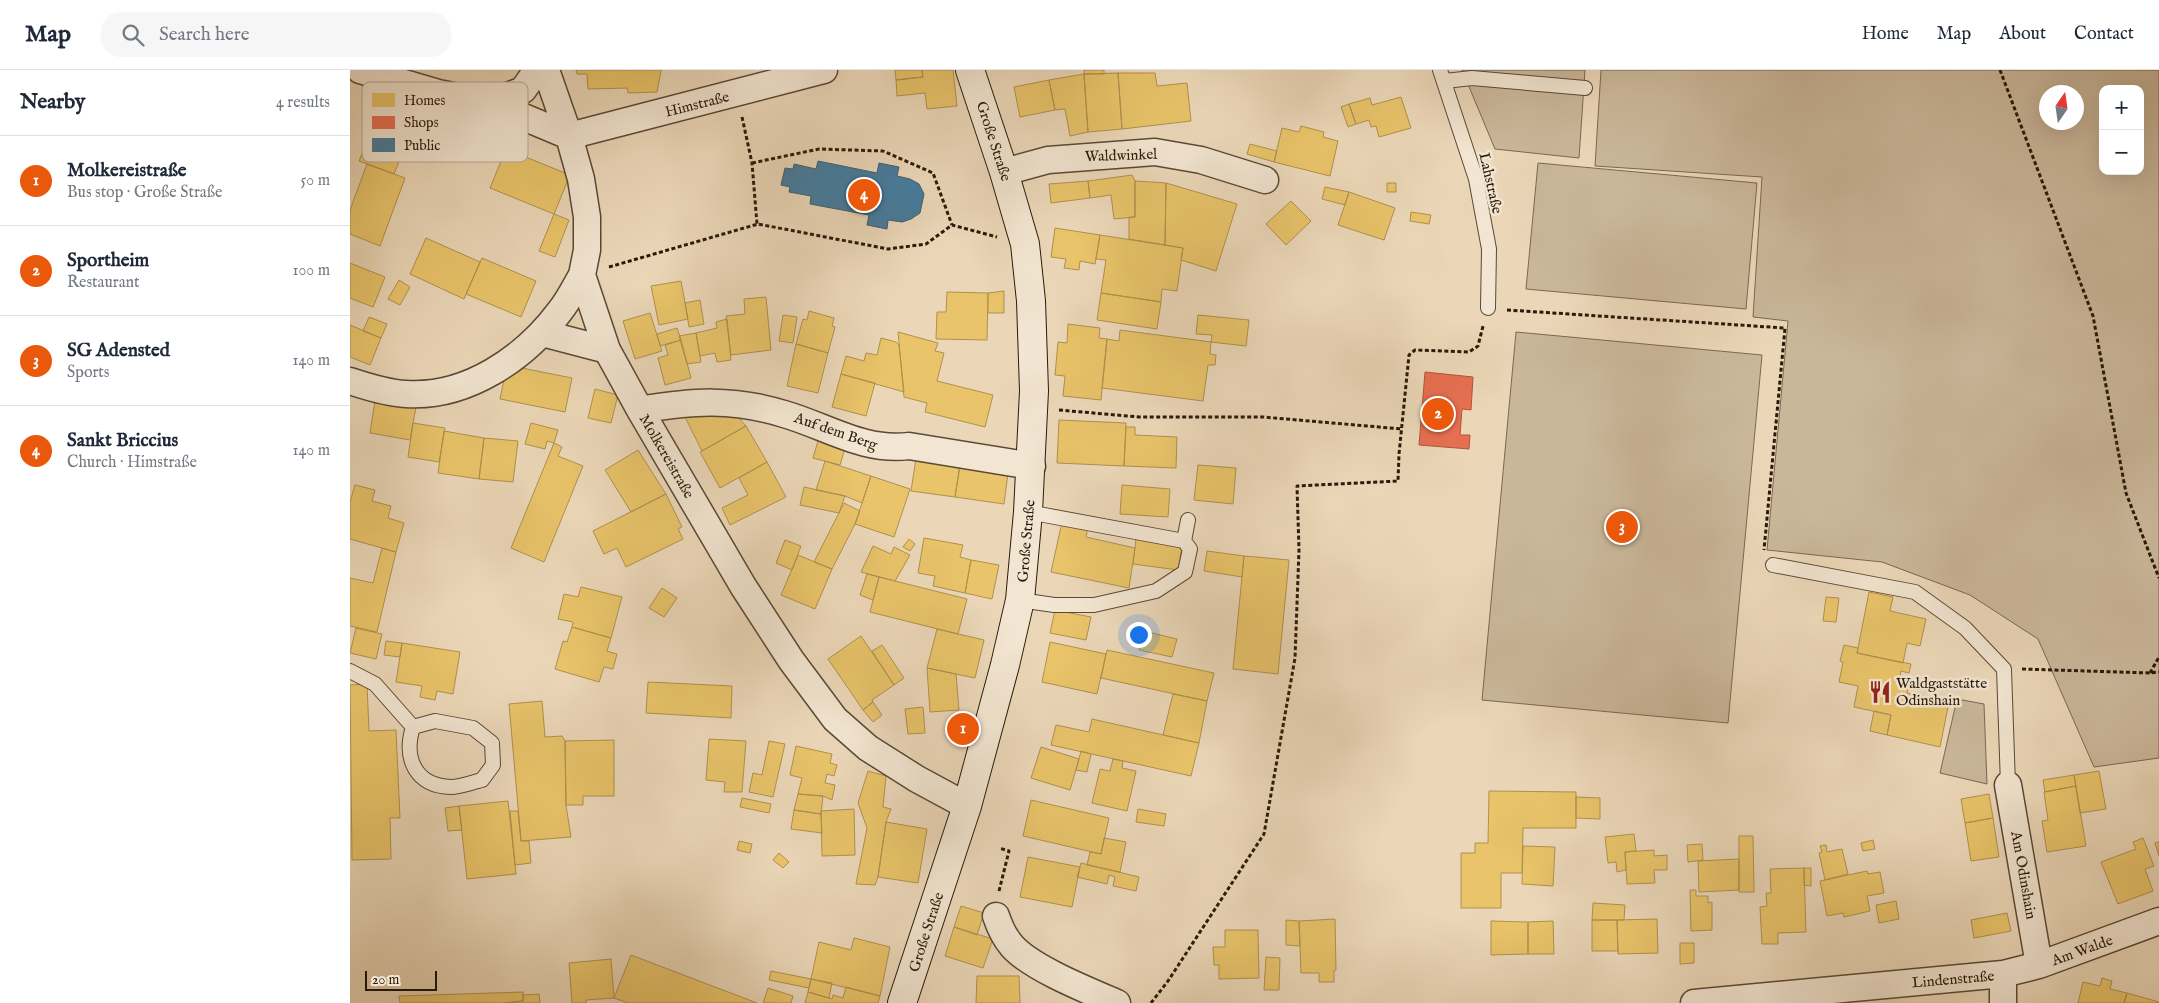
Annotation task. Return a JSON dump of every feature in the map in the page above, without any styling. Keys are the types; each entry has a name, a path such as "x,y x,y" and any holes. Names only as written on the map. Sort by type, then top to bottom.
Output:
{"main road":[{"name":"Große Straße","path":"902,1003 967,806 1006,665 1020,600 1032,466 1031,301 1025,244 1004,172 970,70"}],"street":[{"path":"360,70 401,82"},
{"path":"528,83 537,70"},
{"name":"Molkereistraße","path":"546,70 569,136 581,179 587,217 587,250 582,275 607,350 640,410 743,586 791,660 835,719 868,748 917,780 967,806"},
{"name":"Himstraße","path":"569,136 824,70"},
{"path":"528,119 569,136"},
{"name":"Waldwinkel","path":"1004,172 1048,160 1155,152 1202,160 1265,180"},
{"path":"350,382 377,390 405,394 427,394 469,383 503,365 522,352 542,333 561,310 582,275"},
{"path":"542,333 607,350"},
{"name":"Auf dem Berg","path":"640,410 713,401 758,408 815,424 872,446 891,448 909,446 1032,466"},
{"name":"Am Odinshain","path":"2008,785 2039,965"},
{"path":"996,916 1001,931 1013,948 1028,960 1070,982 1117,1003"},
{"name":"Am Walde","path":"2003,974 2039,965 2159,921"},
{"path":"2003,974 2003,1003"},
{"name":"Lindenstraße","path":"1694,1003 1734,1001 2003,974"}],"lane":[{"path":"1442,75 1585,88"},
{"name":"Lahstraße","path":"1442,75 1476,179 1489,249 1488,308"},
{"path":"1028,512 1184,541"},
{"path":"1020,600 1054,605 1094,605 1156,591 1184,572 1190,550 1184,541 1188,520"},
{"path":"1773,565 1915,592 1964,628 2004,669 2008,785"},
{"path":"350,671 375,684 412,728"},
{"path":"434,721 473,728 492,743 493,764 482,780 452,787 431,783 416,772 409,755 408,742 412,728 434,721"}],"path":[{"path":"2000,70 2093,316 2126,493 2159,578"},
{"path":"736,94 752,163 758,224"},
{"path":"752,163 819,149 884,151 933,173 952,225"},
{"path":"582,275 758,224 888,249 926,244 952,225"},
{"path":"952,225 1025,244"},
{"path":"1151,1003 1168,981 1264,834 1295,658 1299,550 1297,486 1398,481 1409,355 1415,350 1469,352 1478,346 1488,308 1785,328 1764,556 1773,565"},
{"path":"1033,408 1139,417 1263,417 1402,429"},
{"path":"2150,673 2159,657"},
{"path":"2004,669 2159,672"},
{"path":"996,916 999,890 1009,851 999,848"}],"shaded area":[{"path":"1462,70 1585,70 1579,158 1495,149"},
{"path":"1601,70 2159,70 2159,758 2094,767 2038,639 1970,595 1882,562 1767,550 1788,321 1753,317 1762,177 1595,166"},
{"path":"1538,163 1757,183 1746,309 1526,289"},
{"path":"1516,332 1762,355 1728,723 1482,700"},
{"path":"1957,699 1984,704 1987,784 1940,773"}],"building: Homes":[{"path":"576,70 661,70 657,92 628,93 627,88 588,89 587,74 577,74"},
{"path":"895,70 922,70 923,77 896,80"},
{"path":"922,70 953,70 957,106 927,109 925,93 897,96 896,80 923,77"},
{"path":"1084,70 1104,70 1104,74 1084,74"},
{"path":"1118,73 1155,73 1157,86 1187,83 1191,121 1122,129"},
{"path":"1118,73 1122,129 1088,132 1084,74"},
{"path":"1084,74 1088,132 1070,136 1065,109 1055,110 1049,80"},
{"path":"1049,80 1055,110 1020,117 1014,87"},
{"path":"1401,97 1411,128 1379,137 1376,126 1371,127 1369,120 1356,124 1349,104 1370,98 1372,105"},
{"path":"1349,104 1356,124 1348,127 1341,107"},
{"path":"1301,126 1324,132 1323,137 1338,141 1330,176 1274,162 1282,128 1299,132"},
{"path":"1250,144 1277,151 1274,162 1247,154"},
{"path":"362,154 362,162 399,162 394,174 359,161"},
{"path":"528,158 570,175 554,214 490,188 501,162 528,162"},
{"path":"367,164 405,178 380,246 350,234 350,210"},
{"path":"1132,175 1135,181 1135,217 1114,219 1111,195 1090,198 1088,181"},
{"path":"1088,181 1090,198 1051,203 1049,184"},
{"path":"1135,181 1166,183 1165,245 1129,239 1129,217 1135,217"},
{"path":"1166,183 1237,204 1216,271 1181,260 1183,248 1165,245"},
{"path":"1387,183 1396,183 1396,192 1387,192"},
{"path":"1325,187 1349,192 1345,205 1322,199"},
{"path":"1349,192 1395,208 1384,240 1338,225"},
{"path":"1291,201 1311,221 1286,245 1266,224"},
{"path":"1411,212 1431,215 1429,224 1410,221"},
{"path":"554,214 569,220 555,257 539,251"},
{"path":"1055,228 1100,235 1095,264 1080,261 1079,270 1064,268 1066,259 1051,257"},
{"path":"1100,235 1183,248 1177,291 1162,289 1161,302 1101,293 1106,260 1096,259"},
{"path":"426,238 480,262 464,299 410,274"},
{"path":"482,258 536,281 521,317 466,294"},
{"path":"350,263 385,277 373,307 350,298"},
{"path":"399,280 410,287 400,305 388,299"},
{"path":"681,281 688,319 659,325 651,286"},
{"path":"1004,291 1004,313 988,313 988,293"},
{"path":"947,292 988,293 987,340 936,339 937,312 946,312"},
{"path":"1101,293 1161,302 1157,329 1097,320"},
{"path":"766,297 771,350 731,355 726,316 745,314 744,299"},
{"path":"700,300 704,324 689,327 685,303"},
{"path":"809,311 834,318 832,326 835,327 828,353 796,344 803,319 807,320"},
{"path":"650,313 662,351 635,359 623,321"},
{"path":"783,315 797,317 793,343 779,341"},
{"path":"1198,315 1249,320 1246,346 1211,342 1212,335 1196,334"},
{"path":"369,317 387,324 381,338 363,331"},
{"path":"727,319 731,360 717,362 715,353 700,356 696,333 717,328 716,322"},
{"path":"1068,324 1100,328 1099,338 1107,339 1101,400 1063,396 1065,376 1055,375 1058,342 1067,343"},
{"path":"350,325 381,338 370,365 350,357"},
{"path":"677,328 681,340 660,346 657,334"},
{"path":"1120,330 1211,342 1210,354 1216,355 1215,365 1208,365 1203,401 1102,388 1107,339 1119,341"},
{"path":"898,332 938,343 935,351 944,353 937,381 993,395 985,427 925,412 927,403 904,397"},
{"path":"696,333 701,362 687,364 679,336"},
{"path":"881,338 896,342 899,345 904,392 841,374 846,356 864,361 866,353 877,355"},
{"path":"681,340 691,378 665,385 658,358 668,355 665,345"},
{"path":"796,344 828,353 818,393 787,386"},
{"path":"507,365 572,378 565,412 500,399"},
{"path":"841,374 875,383 866,416 832,407"},
{"path":"595,389 618,395 611,423 588,418"},
{"path":"375,401 416,407 410,440 370,433"},
{"path":"684,415 738,417 746,426 702,451"},
{"path":"1059,420 1126,423 1124,466 1057,463"},
{"path":"413,423 445,428 439,462 408,457"},
{"path":"531,423 558,430 554,443 547,441 545,449 525,444"},
{"path":"746,426 767,462 720,488 700,452"},
{"path":"1126,427 1135,427 1135,435 1177,437 1176,468 1124,466"},
{"path":"444,431 484,438 479,479 438,473"},
{"path":"484,438 518,441 513,482 479,479"},
{"path":"818,441 845,448 840,465 813,458"},
{"path":"554,443 562,447 558,456 583,466 544,562 511,548"},
{"path":"638,450 666,494 631,512 605,470"},
{"path":"917,452 961,459 955,497 911,491"},
{"path":"961,459 1009,466 1004,504 955,497"},
{"path":"825,461 871,476 862,503 845,496 816,490"},
{"path":"767,462 786,497 730,525 722,508 748,495 739,478"},
{"path":"1198,465 1236,468 1233,504 1194,500"},
{"path":"871,476 910,489 894,537 855,524"},
{"path":"355,485 375,490 372,501 391,506 388,518 404,523 396,552 350,539 350,502"},
{"path":"1122,485 1170,489 1168,517 1120,514"},
{"path":"804,487 845,496 839,513 800,505"},
{"path":"666,494 682,527 678,529 683,539 626,567 617,548 604,554 593,531"},
{"path":"844,503 860,511 832,569 814,562"},
{"path":"1062,522 1088,527 1086,537 1135,548 1129,588 1051,572"},
{"path":"924,538 963,545 960,557 971,560 965,593 933,586 935,576 918,573"},
{"path":"909,539 915,544 910,551 903,547"},
{"path":"1136,539 1182,546 1178,570 1133,564"},
{"path":"785,540 801,546 792,570 776,563"},
{"path":"873,546 891,554 894,547 910,555 895,581 861,572"},
{"path":"382,548 396,552 377,632 350,626 350,578 373,583"},
{"path":"1207,551 1244,556 1242,577 1204,571"},
{"path":"798,555 832,569 815,609 781,595"},
{"path":"1244,556 1289,560 1278,674 1233,669"},
{"path":"971,560 999,565 992,599 965,593"},
{"path":"867,574 879,577 873,600 860,595"},
{"path":"879,577 967,599 958,634 870,612"},
{"path":"581,587 622,597 611,638 572,627 573,622 558,619 564,594 578,597"},
{"path":"662,588 677,598 664,617 649,608"},
{"path":"1869,592 1893,597 1890,611 1926,619 1920,646 1907,643 1903,663 1857,653"},
{"path":"1826,597 1839,598 1836,622 1823,621"},
{"path":"1055,610 1091,617 1086,640 1050,633"},
{"path":"572,627 611,638 607,651 617,654 613,669 604,667 599,682 555,669 563,641 567,642"},
{"path":"356,628 382,634 376,659 350,653"},
{"path":"937,629 984,640 975,678 927,668"},
{"path":"1144,631 1177,639 1172,657 1139,650"},
{"path":"861,636 894,685 872,700 873,702 863,710 828,659"},
{"path":"386,641 402,643 400,657 384,655"},
{"path":"1050,642 1106,654 1097,694 1042,682"},
{"path":"402,643 460,652 453,694 437,691 435,700 420,697 422,686 396,682"},
{"path":"882,645 904,678 894,685 872,651"},
{"path":"1844,645 1858,648 1857,653 1911,664 1909,673 1901,671 1898,687 1908,688 1907,693 1949,702 1940,747 1887,735 1891,715 1854,707 1858,686 1839,682 1843,662 1840,661"},
{"path":"1107,650 1214,673 1207,701 1101,678"},
{"path":"927,668 956,674 959,710 930,712"},
{"path":"648,682 732,686 731,718 646,713"},
{"path":"367,684 369,731 396,730 400,818 390,818 391,859 352,860 350,685"},
{"path":"1173,694 1207,701 1199,743 1163,735"},
{"path":"542,701 545,737 562,736 565,741 566,805 571,837 521,841 509,704"},
{"path":"873,702 882,715 873,722 863,710"},
{"path":"923,707 925,733 908,734 905,709"},
{"path":"1874,711 1891,715 1887,735 1870,731"},
{"path":"1092,719 1199,743 1191,776 1051,745 1056,725 1089,732"},
{"path":"709,739 746,741 742,792 724,792 725,782 706,780"},
{"path":"614,740 614,796 583,796 583,805 566,805 565,741"},
{"path":"769,741 785,744 773,797 749,792 753,773 762,775"},
{"path":"796,746 832,754 830,763 837,765 834,776 827,774 825,783 835,785 832,800 823,796 798,794 802,778 790,775"},
{"path":"1041,747 1079,759 1070,790 1031,778"},
{"path":"1081,751 1091,754 1087,772 1076,770"},
{"path":"1113,759 1123,761 1122,768 1136,771 1127,811 1092,803 1100,769 1110,771"},
{"path":"868,771 886,776 883,807 891,809 886,822 878,877 875,885 856,884 867,828 858,803"},
{"path":"2099,771 2106,809 2080,813 2074,775"},
{"path":"2074,775 2076,786 2045,792 2043,780"},
{"path":"2076,786 2086,846 2047,852 2042,821 2048,820 2044,792"},
{"path":"1489,791 1576,792 1576,828 1523,828 1522,873 1501,873 1501,908 1461,908 1461,853 1475,853 1475,843 1488,843"},
{"path":"798,794 823,796 821,814 794,810"},
{"path":"1989,794 1993,818 1965,823 1961,799"},
{"path":"1576,797 1600,798 1600,819 1576,818"},
{"path":"742,798 771,804 769,813 740,807"},
{"path":"1031,800 1109,818 1101,854 1023,836"},
{"path":"508,801 516,874 467,879 459,806"},
{"path":"459,806 462,830 448,831 445,808"},
{"path":"854,809 855,855 822,856 821,811"},
{"path":"1138,809 1166,814 1164,826 1136,822"},
{"path":"794,810 821,814 822,833 791,829"},
{"path":"510,811 518,811 521,841 529,841 531,863 515,865"},
{"path":"1993,818 1999,857 1971,861 1965,823"},
{"path":"886,822 927,829 918,883 878,877"},
{"path":"1634,834 1636,851 1625,852 1626,870 1617,872 1616,862 1608,863 1605,837"},
{"path":"1739,836 1753,836 1754,892 1739,892"},
{"path":"1104,838 1126,842 1120,872 1087,865 1090,852 1101,854"},
{"path":"2143,838 2154,866 2145,869 2153,891 2118,904 2101,862 2136,849 2133,842"},
{"path":"1873,840 1875,849 1863,851 1861,843"},
{"path":"739,841 752,844 750,853 737,850"},
{"path":"2159,842 2159,856 2155,843"},
{"path":"1702,844 1703,860 1688,862 1687,845"},
{"path":"1826,845 1827,852 1842,849 1848,874 1825,880 1819,853 1822,852 1820,846"},
{"path":"1523,846 1555,847 1553,886 1522,884"},
{"path":"1654,850 1654,856 1667,855 1667,870 1654,870 1655,883 1627,884 1625,852"},
{"path":"779,853 789,862 783,868 773,860"},
{"path":"1028,857 1080,867 1072,907 1020,897"},
{"path":"1739,859 1739,890 1699,892 1698,861"},
{"path":"1081,863 1139,877 1136,891 1113,886 1115,877 1109,875 1107,884 1077,877"},
{"path":"1804,868 1811,868 1811,886 1804,885"},
{"path":"1804,868 1806,932 1778,933 1778,944 1762,944 1760,907 1767,906 1766,893 1771,893 1770,869"},
{"path":"1867,871 1868,874 1880,872 1884,893 1867,896 1870,911 1844,917 1843,913 1827,916 1820,881"},
{"path":"1690,890 1696,890 1696,896 1708,896 1708,903 1712,902 1712,930 1691,931"},
{"path":"1896,901 1899,919 1879,923 1876,905"},
{"path":"1593,903 1625,905 1624,920 1592,920"},
{"path":"961,906 984,913 977,935 954,927"},
{"path":"2007,913 2011,931 1974,938 1971,920"},
{"path":"1335,919 1336,970 1334,971 1334,982 1319,982 1319,973 1301,973 1299,921"},
{"path":"1657,919 1658,953 1618,954 1617,920"},
{"path":"1286,920 1299,921 1300,946 1286,945"},
{"path":"1592,920 1617,920 1618,951 1592,951"},
{"path":"1491,921 1528,922 1528,954 1491,955"},
{"path":"1553,921 1554,954 1528,954 1528,922"},
{"path":"954,927 993,939 983,968 945,956"},
{"path":"1225,930 1258,930 1259,978 1219,979 1219,965 1214,965 1213,947 1225,947"},
{"path":"854,938 890,947 880,996 811,979 819,942 851,950"},
{"path":"1680,943 1694,943 1694,963 1680,964"},
{"path":"631,955 757,1003 628,1003 614,998"},
{"path":"1266,957 1280,958 1279,990 1264,990"},
{"path":"611,959 614,998 586,1000 586,1003 572,1003 569,963"},
{"path":"771,971 811,979 809,988 769,980"},
{"path":"977,976 1019,976 1020,1003 976,1003"},
{"path":"2102,978 2112,981 2110,989 2127,993 2124,1003 2078,1003 2083,982 2100,986"},
{"path":"811,979 832,983 829,998 808,992"},
{"path":"846,987 880,996 878,1003 805,1003 808,992 832,999 833,995 843,998"},
{"path":"768,988 793,996 791,1003 763,1003"},
{"path":"523,992 523,1001 505,1003 400,1003 399,996"},
{"path":"2127,993 2159,1002 2159,1003 2124,1003"},
{"path":"539,994 540,1003 505,1003 523,1001 523,995"}],"building: Shops":[{"path":"1425,372 1473,377 1471,410 1462,409 1460,435 1470,435 1469,449 1419,445"}],"building: Public":[{"path":"818,161 877,173 879,163 899,167 897,176 910,179 919,184 924,194 920,213 902,222 888,220 887,229 867,225 869,215 810,204 811,196 789,192 790,187 781,185 785,168 793,169 794,164 816,169"}],"place":[{"name":"Sankt Briccius","path":"864,195"},
{"name":"Sportheim","path":"1438,414"},
{"name":"SG Adensted","path":"1622,527"},
{"name":"Waldgaststätte Odinshain","path":"1880,692"},
{"name":"Molkereistraße","path":"963,729"}]}
